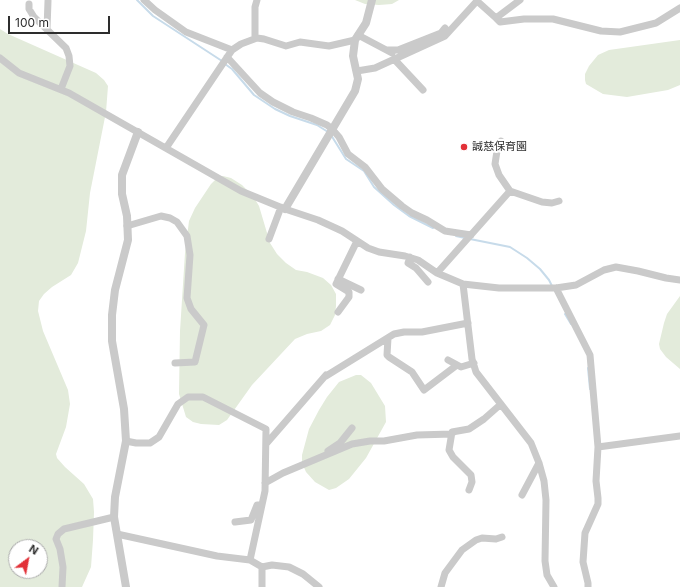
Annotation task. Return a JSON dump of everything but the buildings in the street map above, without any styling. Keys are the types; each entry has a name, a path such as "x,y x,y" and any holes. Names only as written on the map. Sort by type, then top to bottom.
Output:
{"street":[{"path":"144,0 155,10 186,32 232,50"},
{"path":"255,38 255,7 257,0"},
{"path":"269,239 283,208 355,91 358,79 353,56 357,38 366,23 372,0"},
{"path":"496,18 520,0"},
{"path":"47,29 48,1"},
{"path":"357,71 375,68 445,36 477,1 500,22 524,19 553,19 601,31 620,32 656,23 680,8"},
{"path":"29,4 29,9 34,17 66,48 69,56 70,66 61,90"},
{"path":"166,148 232,50 240,44 255,38 264,39 286,46 300,42 328,46 357,38 388,50 398,50 441,33 445,28"},
{"path":"388,50 423,90"},
{"path":"0,58 19,73 61,90 241,190 283,208 318,220 342,231 368,248 379,252 410,257 418,260 437,274 463,284 499,288 556,288 576,285 604,270 616,267 638,270 680,280"},
{"path":"227,58 260,93 293,112 311,118 332,129 339,137 348,154 365,167 382,189 402,206 412,213 445,230 470,234"},
{"path":"126,587 114,517 115,497 126,441 124,409 112,340 112,315 115,290 128,240 127,216 122,194 122,175 138,132"},
{"path":"501,141 497,151 495,164 499,175 510,191 542,202 552,203 559,201"},
{"path":"437,274 470,234 510,191"},
{"path":"127,226 161,216 170,218 177,222 187,236 190,255 187,298 191,309 204,325 195,362 175,363"},
{"path":"338,312 349,297 349,292 336,284 357,241"},
{"path":"410,257 408,263 416,268 428,282"},
{"path":"338,279 361,290"},
{"path":"463,284 476,372 531,443 539,463 544,481 546,500 545,561 547,575 554,587"},
{"path":"556,288 590,355 598,447 596,481 598,504 585,533 583,562 588,587"},
{"path":"266,444 326,375 394,334 404,332 422,332 468,323"},
{"path":"388,338 387,355 412,372 424,390 457,364"},
{"path":"448,360 460,367 474,363"},
{"path":"126,441 150,443 159,437 178,404 188,397 203,398 266,428 265,483 250,560"},
{"path":"265,483 283,473 352,444 370,441 384,441 417,435 452,434 452,432 469,429 484,419 501,404"},
{"path":"322,457 340,443 352,428"},
{"path":"452,434 449,450 453,457 471,475 472,482 469,490"},
{"path":"598,447 680,436"},
{"path":"522,495 539,463"},
{"path":"235,522 251,520 257,505 261,505"},
{"path":"62,587 63,567 60,549 56,540 58,534 64,529 114,517"},
{"path":"117,534 217,556 250,560 262,567 272,565 289,567 302,574 319,587"},
{"path":"441,587 445,573 462,550 476,540 482,538 496,539 502,537"},
{"path":"262,567 262,587"}],"green space":[{"path":"355,0 399,0 392,4 379,5 365,4"},
{"path":"0,29 8,34 96,73 108,86 106,112 90,193 86,231 78,263 71,275 44,294 39,301 38,311 43,331 68,390 70,404 66,427 56,454 57,458 84,484 93,499 94,512 91,567 82,587 0,587"},
{"path":"680,40 680,85 668,90 627,97 603,94 586,84 585,74 589,66 598,55 609,50"},
{"path":"223,176 231,178 242,185 253,196 259,206 270,243 277,254 296,270 307,272 323,278 331,285 336,294 336,306 335,315 330,325 321,331 307,334 295,339 252,385 227,420 219,425 201,424 193,422 186,417 179,394 180,331 185,253 189,221 195,208 211,184 218,177"},
{"path":"680,296 680,369 666,357 660,349 659,344 667,314"},
{"path":"356,375 361,375 371,383 385,406 386,422 366,458 349,479 336,488 329,490 315,482 306,472 302,463 302,455 309,429 327,397 339,382"}],"waterway":[{"path":"137,0 153,16 222,61"},
{"path":"225,64 232,69 254,95 275,109 290,116 317,125 328,132"},
{"path":"331,135 346,159 364,171 374,187 409,216 433,228"},
{"path":"456,236 465,238"},
{"path":"470,239 510,247 540,269 552,286"},
{"path":"565,314 571,324"},
{"path":"588,368 590,389"}],"place":[{"name":"誠慈保育園","path":"464,147"}]}
